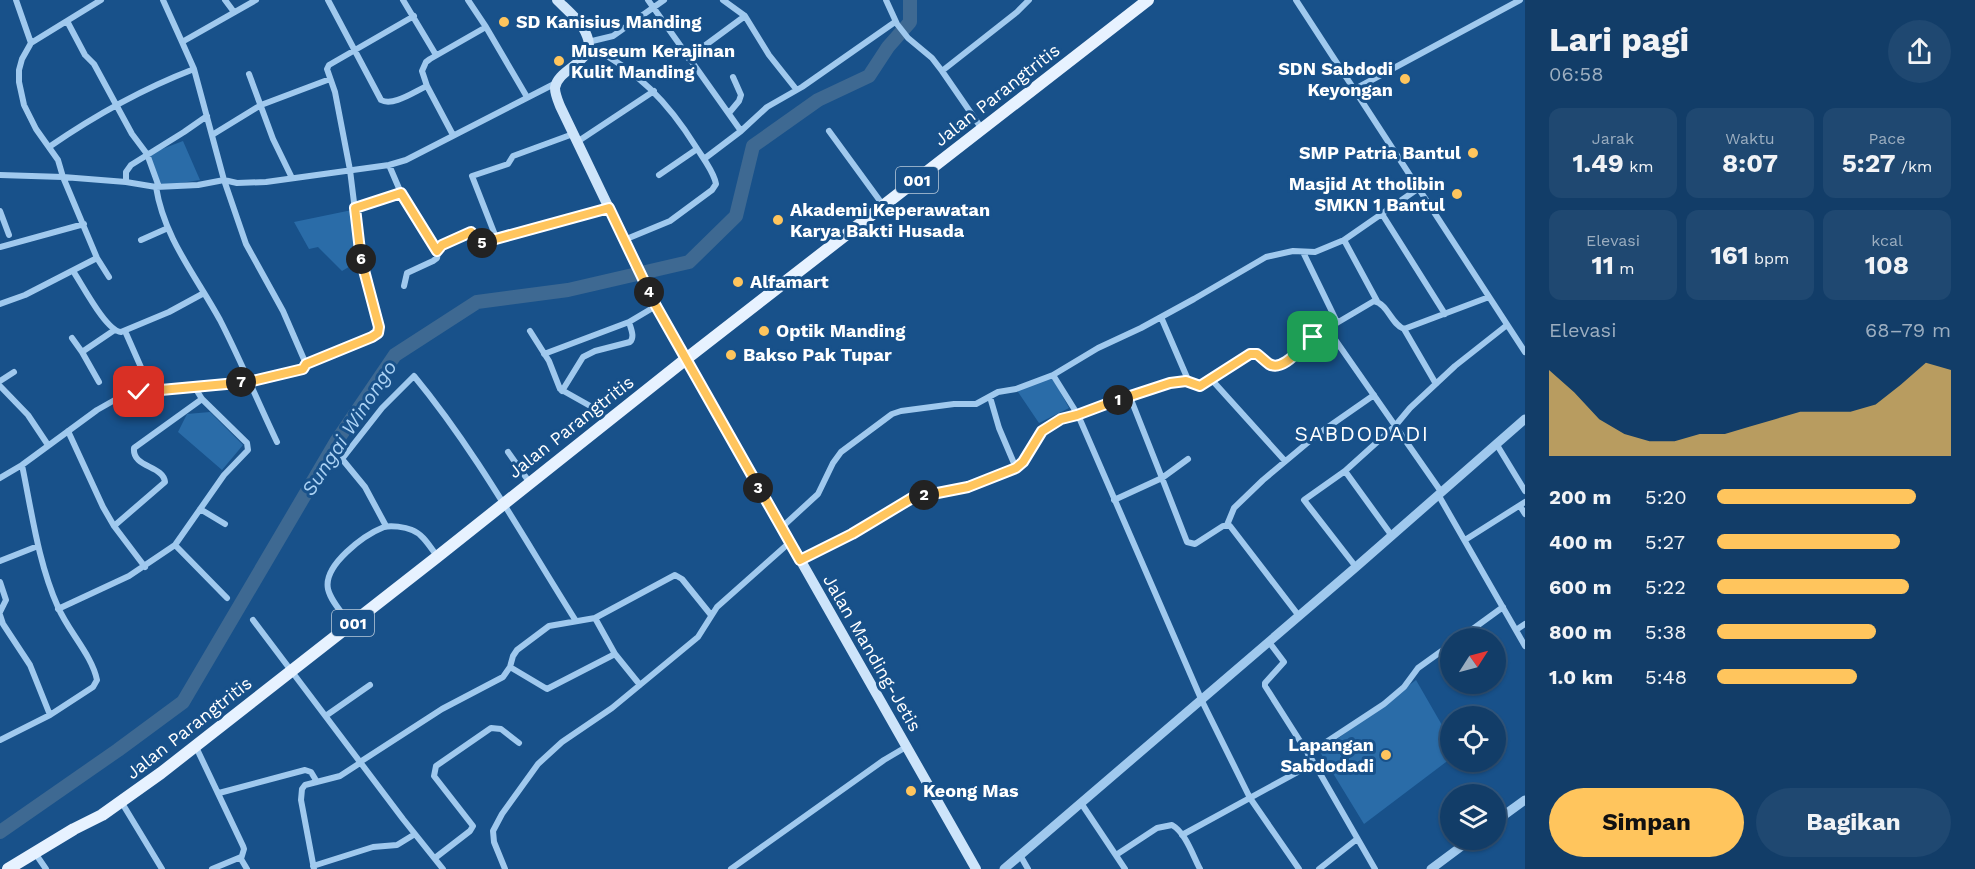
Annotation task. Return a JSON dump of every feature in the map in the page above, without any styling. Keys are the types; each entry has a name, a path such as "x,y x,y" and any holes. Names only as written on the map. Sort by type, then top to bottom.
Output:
{"main road":[{"path":"556,83 585,56 589,44 588,36 557,0"},
{"name":"Jalan Parangtritis","path":"8,869 122,802 351,625 686,358 1148,0"},
{"name":"Jalan Manding-Jetis","path":"556,83 555,91 575,138 646,288 976,869"}],"street":[{"path":"16,0 31,43"},
{"path":"101,0 31,43 19,70 21,93 29,117 58,160 97,258 109,278"},
{"path":"163,0 194,69 224,180 248,249 283,311 306,364"},
{"path":"225,0 234,12"},
{"path":"182,42 256,0"},
{"path":"328,0 378,95 384,102 392,102 427,86"},
{"path":"403,0 436,55"},
{"path":"468,0 527,97"},
{"path":"648,0 741,131"},
{"path":"589,44 613,36 664,0"},
{"path":"723,0 746,16 769,55 796,89"},
{"path":"886,0 896,23 908,38 932,58 982,130"},
{"path":"942,71 1029,0"},
{"path":"1296,0 1525,352"},
{"path":"1355,89 1520,0"},
{"path":"0,478 22,465 111,401 129,394 248,382 303,369 306,364 378,333 379,327 361,259 350,170 328,67 414,16"},
{"path":"688,58 746,16"},
{"path":"67,21 86,57 94,64 132,134 147,154 158,187 161,209 177,251 220,321 277,442"},
{"path":"704,159 741,131 767,107 802,87 896,23"},
{"path":"453,135 427,86 423,76 423,67 436,55 486,27"},
{"path":"589,44 654,91 675,115 704,159 716,184 712,190 670,221 624,240"},
{"path":"49,147 156,84 194,69"},
{"path":"249,74 273,139 292,178"},
{"path":"729,114 741,95 733,77"},
{"path":"212,135 261,105 330,79"},
{"path":"0,175 63,177 158,187 224,180 250,183 389,165 406,160 556,83"},
{"path":"497,240 472,176 508,164 513,156 575,138 654,91"},
{"path":"126,182 128,169 147,154 207,116"},
{"path":"829,131 884,206"},
{"path":"659,174 697,149"},
{"path":"389,165 401,193 437,251 437,258 433,261 407,273 404,285"},
{"path":"781,528 818,494 833,463 842,452 892,414 954,404 976,404 998,392 1016,389 1053,375 1098,348 1161,317 1263,259 1285,253 1321,250 1344,240 1419,188"},
{"path":"355,208 401,193"},
{"path":"437,251 442,245 471,232 481,243 609,208"},
{"path":"0,211 9,236"},
{"path":"1382,214 1445,314"},
{"path":"0,247 84,224"},
{"path":"141,240 168,228"},
{"path":"1344,240 1377,301 1398,326 1404,329 1436,384"},
{"path":"1303,252 1337,322"},
{"path":"0,304 25,295 97,258"},
{"path":"73,271 113,331 119,333 169,312 204,293"},
{"path":"1404,329 1489,297"},
{"path":"800,560 852,534 912,498 968,487 1016,468 1023,462 1042,431 1061,419 1170,383 1189,382 1200,386 1250,354 1257,354 1268,364 1278,365 1296,355 1308,341 1327,328 1371,302 1377,301"},
{"path":"544,354 629,322 656,306"},
{"path":"1161,317 1189,382"},
{"path":"562,391 583,357 595,351 631,341 632,333 629,322"},
{"path":"1356,567 1304,500 1345,471 1460,362 1507,326"},
{"path":"1327,328 1441,495 1525,645"},
{"path":"82,352 113,331"},
{"path":"126,331 151,390"},
{"path":"530,332 544,354 562,391 592,407 609,421"},
{"path":"72,338 99,382"},
{"path":"0,381 14,372"},
{"path":"1053,375 1077,415 1202,701 1250,798 1299,869"},
{"path":"386,526 365,487 342,459 382,408 414,376 503,503 576,621"},
{"path":"1211,379 1285,461"},
{"path":"0,386 28,415 48,445"},
{"path":"58,609 145,567 175,545 225,475 249,448 247,443 202,399 194,386"},
{"path":"1227,525 1233,508 1285,461 1318,434 1374,395"},
{"path":"990,397 999,428 1016,468"},
{"path":"1130,397 1187,542 1195,544 1227,525"},
{"path":"114,526 165,482 162,474 137,459 134,454 135,448 202,399"},
{"path":"1004,869 1441,495 1525,419"},
{"path":"68,431 95,493 114,526 145,567"},
{"path":"1497,445 1525,491"},
{"path":"508,452 530,483"},
{"path":"1114,500 1162,478 1188,459"},
{"path":"0,740 50,715 93,687 97,680 58,609 44,573 22,465"},
{"path":"1345,471 1392,536"},
{"path":"1465,540 1522,504 1525,514"},
{"path":"200,509 225,524"},
{"path":"1227,525 1299,616"},
{"path":"351,625 330,595 329,574 338,560 364,538 386,526 413,530 423,537 437,557"},
{"path":"505,869 494,842 493,831 538,764 562,742 612,708 698,637 717,607 789,543"},
{"path":"175,545 227,598"},
{"path":"0,561 38,546"},
{"path":"415,834 397,845 358,851 314,867 301,794 303,787 340,776 442,709 499,680 510,667 517,650 554,624 595,618 675,575 682,579 711,615"},
{"path":"0,582 6,600 0,613 2,624 30,665 50,715"},
{"path":"1474,628 1503,607"},
{"path":"595,618 615,654 640,685"},
{"path":"253,620 443,869"},
{"path":"1516,630 1525,624"},
{"path":"1269,642 1284,662 1265,683 1265,686 1314,763 1375,869"},
{"path":"1308,754 1384,704 1404,687 1418,668 1440,652"},
{"path":"510,667 547,689 615,654"},
{"path":"327,716 370,685"},
{"path":"435,858 470,831 472,826 434,776 436,766 491,728 501,729 519,743"},
{"path":"195,746 244,849 241,857 212,869"},
{"path":"731,869 884,760 906,747"},
{"path":"1182,835 1314,763"},
{"path":"219,794 305,770 311,772 317,782"},
{"path":"1506,814 1525,800"},
{"path":"122,802 162,869"},
{"path":"1081,803 1125,869"},
{"path":"1116,855 1163,826 1172,825 1182,835 1200,869"},
{"path":"1318,869 1357,838"},
{"path":"1431,869 1457,850"},
{"path":"35,853 46,869"},
{"path":"1020,855 1028,869"},
{"path":"241,857 247,869"}],"shaded area":[{"path":"183,141 200,180 161,186 149,154"},
{"path":"352,210 359,261 342,271 318,247 309,249 294,222"},
{"path":"1052,377 1069,408 1039,423 1016,389"},
{"path":"210,412 243,445 222,470 178,432 187,414"},
{"name":"Lapangan Sabdodadi","path":"1416,680 1440,722 1440,767 1364,824 1320,752"}],"waterway":[{"name":"Sungai Winongo","path":"0,832 183,702 336,442 395,355 477,302 568,290 689,262 736,216 753,146 818,100 869,76 888,47 910,22 910,0"}],"place":[{"name":"SD Kanisius Manding","path":"504,22"},
{"name":"Museum Kerajinan Kulit Manding","path":"559,61"},
{"name":"SDN Sabdodi Keyongan","path":"1405,79"},
{"name":"SMP Patria Bantul","path":"1473,153"},
{"name":"Masjid At tholibin SMKN 1 Bantul","path":"1457,194"},
{"name":"Akademi Keperawatan Karya Bakti Husada","path":"778,220"},
{"name":"Alfamart","path":"738,282"},
{"name":"Optik Manding","path":"764,331"},
{"name":"Bakso Pak Tupar","path":"731,355"},
{"name":"Lapangan Sabdodadi","path":"1386,755"},
{"name":"Keong Mas","path":"911,791"}],"district":[{"name":"SABDODADI","path":"1362,434"}],"route":[{"path":"139,392 264,380 303,369 306,364 378,333 379,327 361,259 355,208 401,193 437,251 442,245 471,232 481,243 609,208 646,288 800,560 852,534 912,498 968,487 1020,466 1039,434 1061,419 1170,383 1186,381 1200,386 1250,354 1257,354 1268,364 1275,366 1296,355 1313,337"}]}
